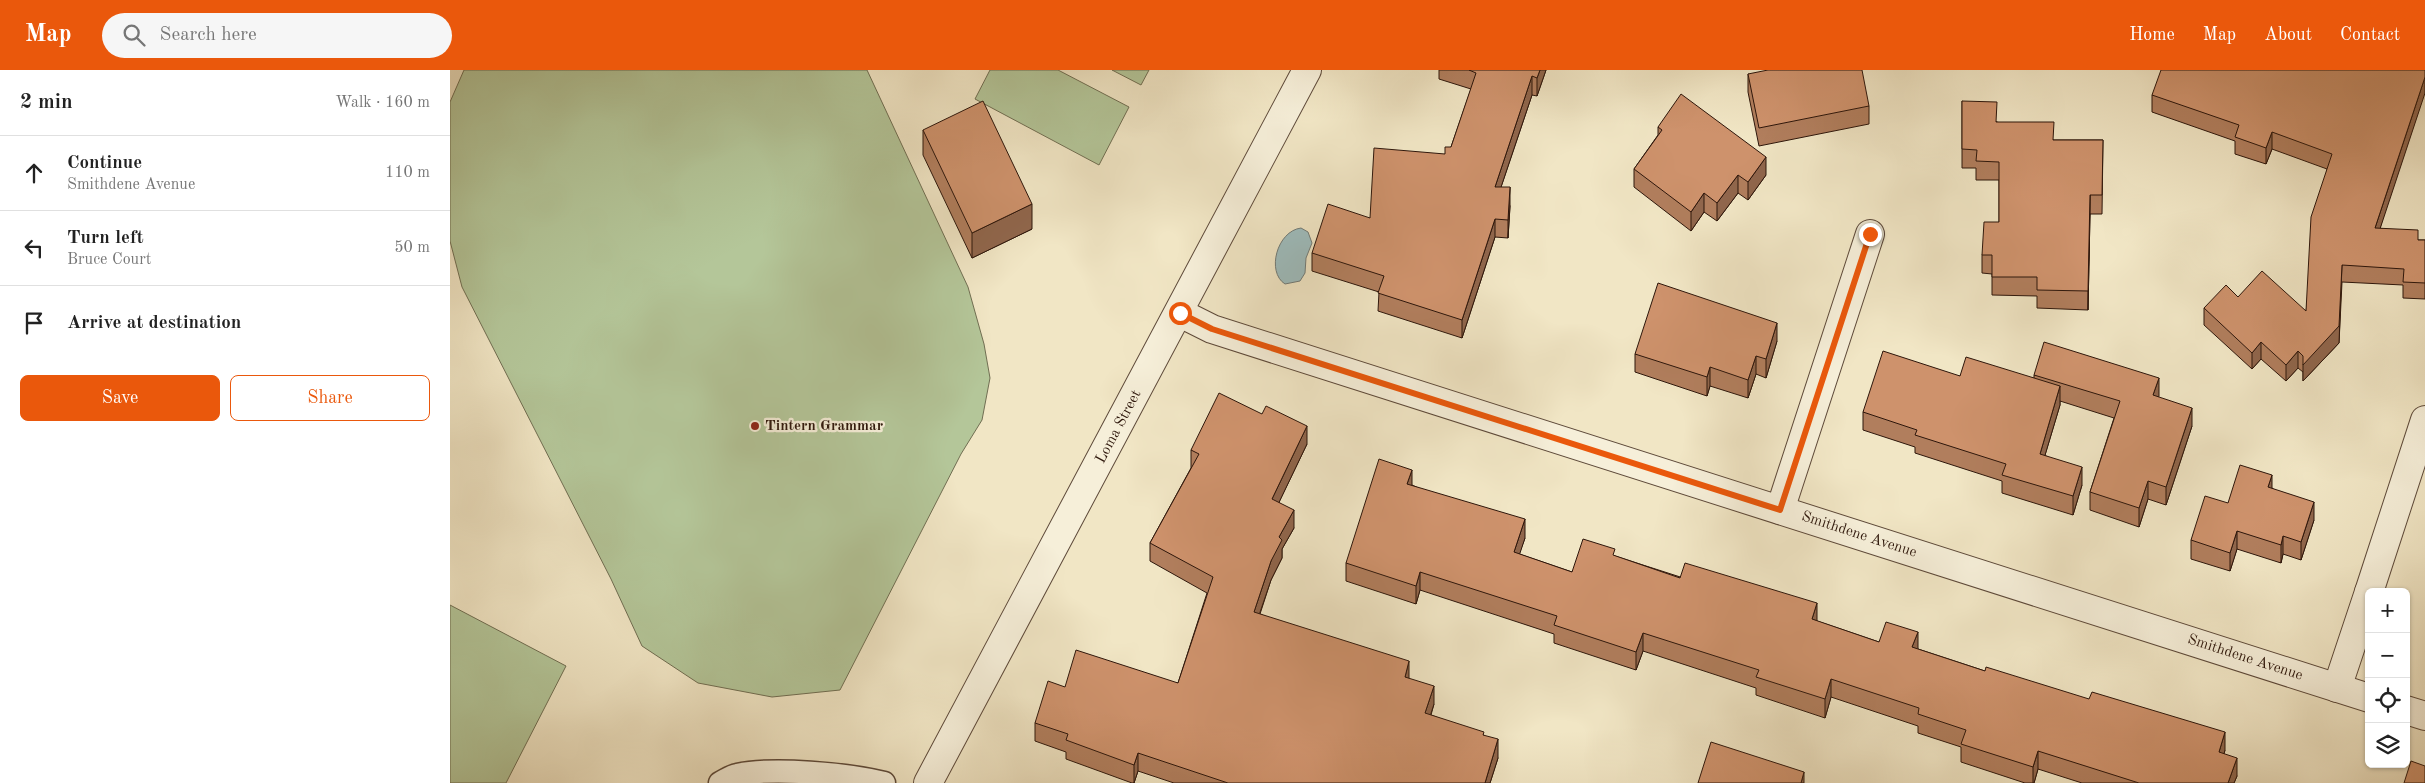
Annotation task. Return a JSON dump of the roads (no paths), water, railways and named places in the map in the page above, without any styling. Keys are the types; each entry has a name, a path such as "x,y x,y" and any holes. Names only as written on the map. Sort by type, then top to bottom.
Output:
{"street":[{"name":"Loma Street","path":"928,783 1180,313 1307,70"},
{"path":"1780,510 1870,234"},
{"name":"Smithdene Avenue","path":"1180,313 1212,329 2365,697"},
{"path":"2370,588 2425,420"},
{"path":"2338,688 2365,604"},
{"path":"2410,711 2425,716"}],"lane":[{"path":"720,783 735,775 760,771 862,778 884,783"}],"water":[{"path":"1301,228 1308,232 1312,243 1306,258 1305,273 1300,281 1285,284 1279,278 1276,271 1277,253 1280,244 1286,236"}],"place":[{"name":"Tintern Grammar","path":"755,426"}]}
